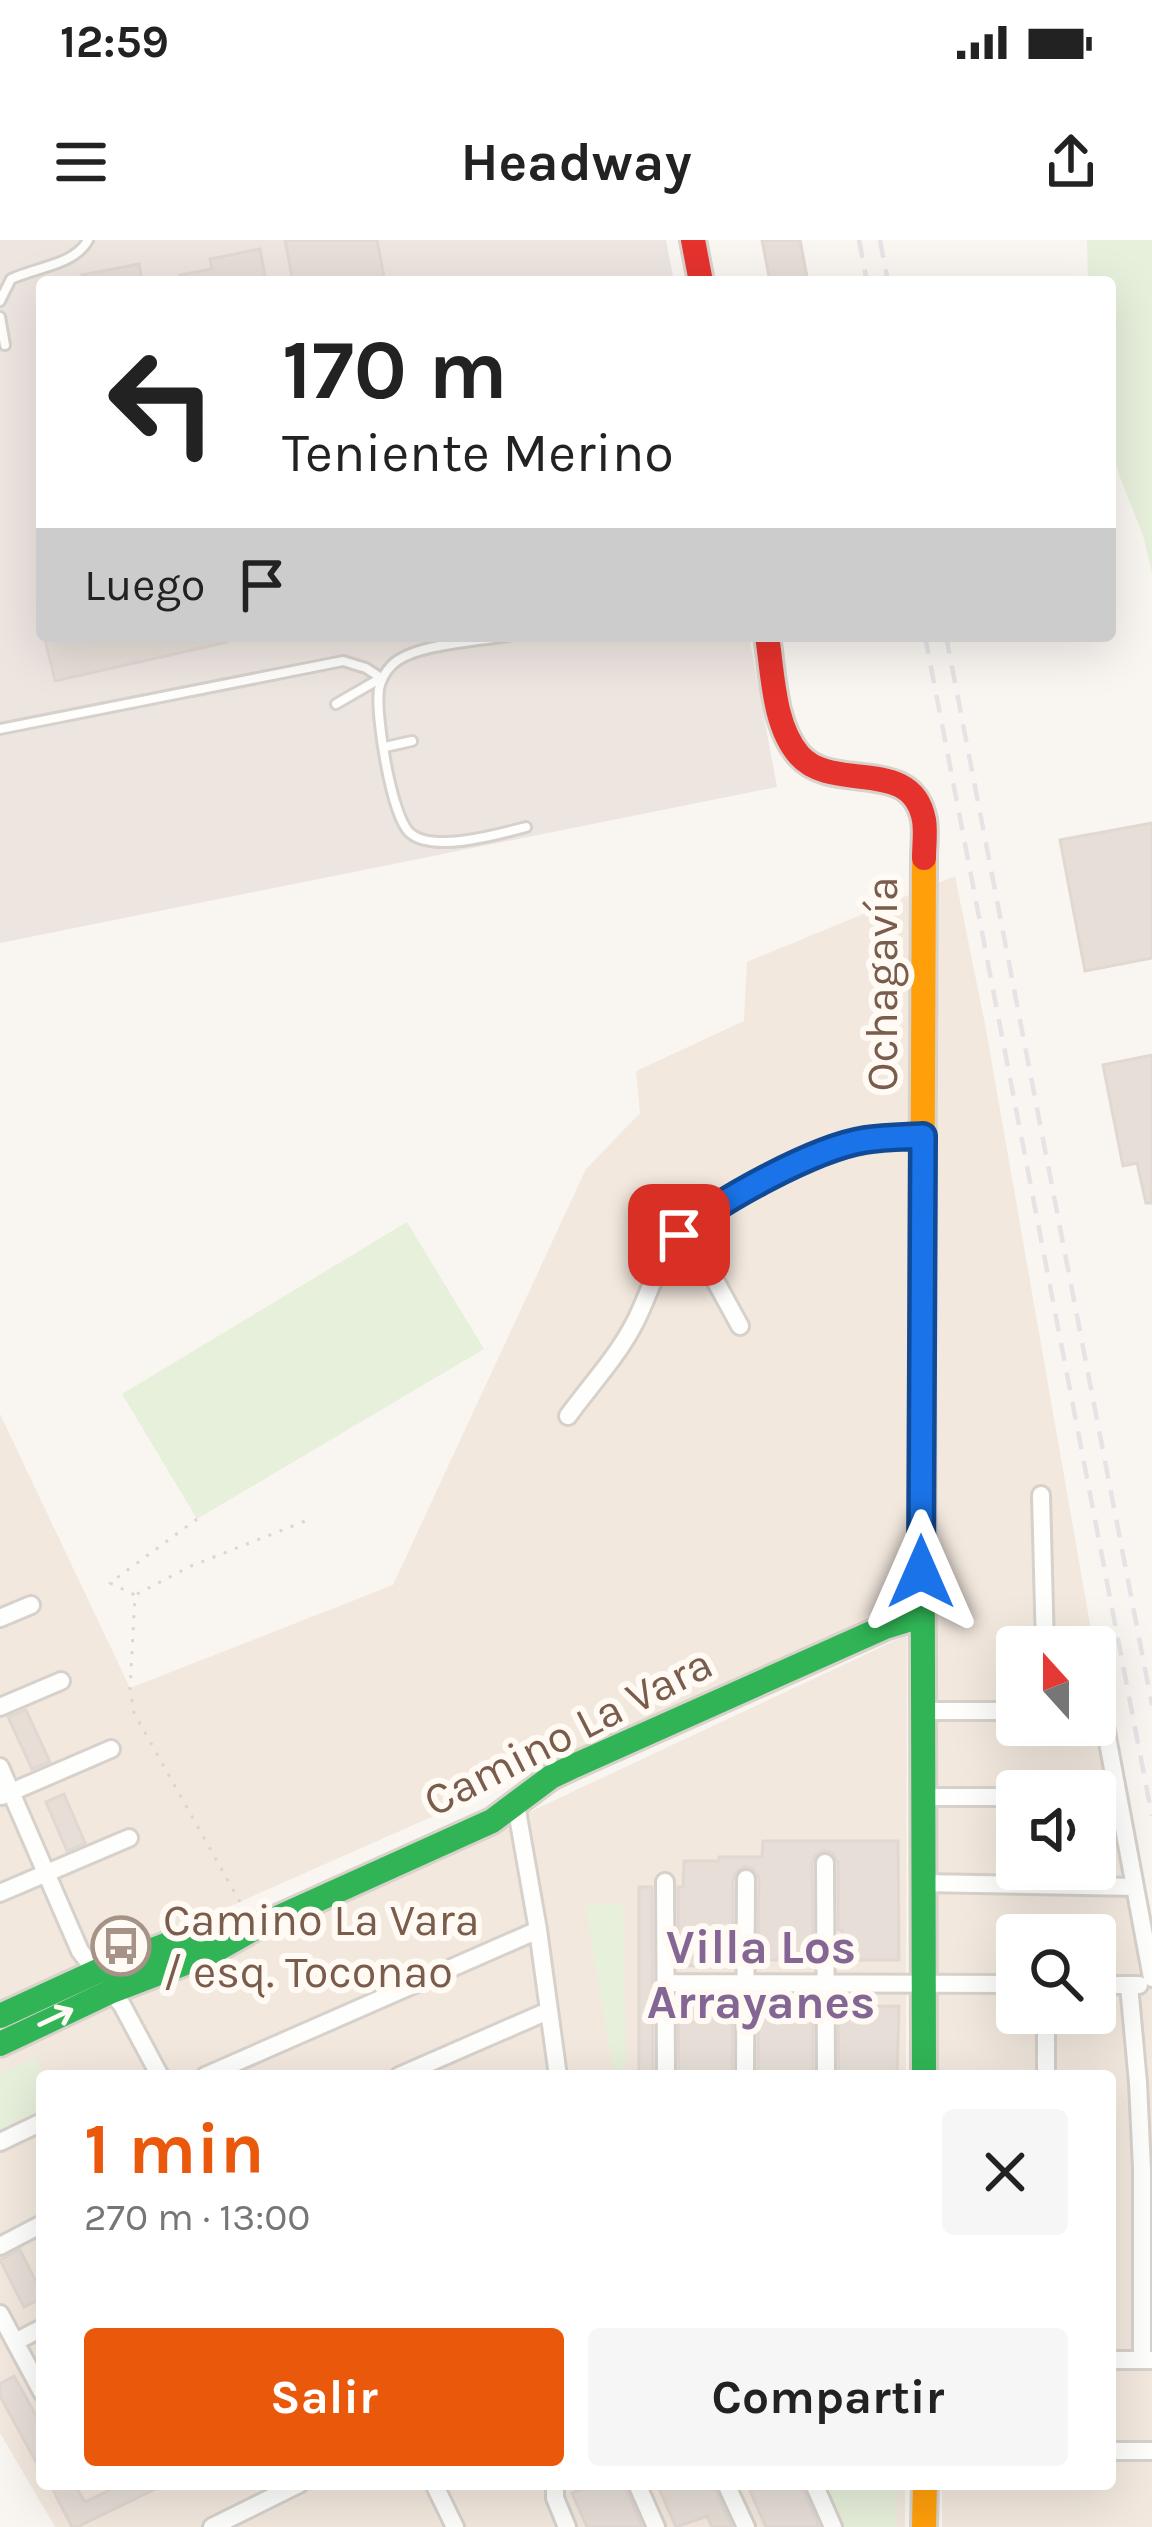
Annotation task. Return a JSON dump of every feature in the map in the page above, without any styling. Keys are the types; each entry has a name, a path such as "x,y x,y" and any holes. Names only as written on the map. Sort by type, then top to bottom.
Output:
{"main road":[{"path":"693,240 700,276"},
{"name":"Ochagavía","path":"768,642 786,728 798,754 813,768 831,774 896,781 909,788 922,811 924,2070"},
{"name":"Camino La Vara","path":"0,2044 171,1942 255,1928 492,1821 551,1777 574,1766 885,1627 921,1616"},
{"name":"Camino La Vara","path":"0,2016 105,1981"},
{"path":"924,2527 925,2490"}],"street":[{"path":"568,1416 632,1330 667,1253 699,1217 807,1159 864,1140 923,1136"},
{"path":"679,1235 699,1251 740,1326"},
{"path":"1041,1495 1044,1626"},
{"path":"0,1618 31,1605"},
{"path":"0,1706 62,1681"},
{"path":"922,1711 996,1711"},
{"path":"1106,1746 1152,1982 1116,1985"},
{"path":"5,1794 111,1749"},
{"path":"0,1767 5,1794 80,1951 105,1981 157,2070"},
{"path":"922,1797 996,1797"},
{"path":"515,1805 557,2070"},
{"path":"0,1893 129,1838"},
{"path":"825,1862 826,2070"},
{"path":"745,2070 746,1879"},
{"path":"665,1882 666,2070"},
{"path":"923,1883 1135,1887"},
{"path":"219,2070 538,1930"},
{"path":"666,1983 996,1984"},
{"path":"1116,2360 1147,2360 1142,2169 1130,1985"},
{"path":"433,2069 548,2011"},
{"path":"1046,2034 1046,2070"},
{"path":"0,2141 36,2125"},
{"path":"0,2246 36,2227"},
{"path":"0,2314 36,2381"},
{"path":"15,2342 36,2331"},
{"path":"1116,2451 1152,2451"},
{"path":"212,2527 287,2490"},
{"path":"436,2490 448,2525"},
{"path":"554,2490 567,2527"},
{"path":"640,2490 656,2527"},
{"path":"730,2490 746,2527"},
{"path":"817,2490 833,2527"}],"lane":[{"path":"0,301 11,279 74,256 88,240"},
{"path":"0,317 5,345"},
{"path":"336,704 412,654 476,642"},
{"path":"0,729 343,661 381,678"},
{"path":"381,678 378,706 392,800 409,833 427,841 479,840 526,826"},
{"path":"385,747 412,741"}],"path":[{"path":"135,1595 191,1566 314,1518"},
{"path":"135,1595 110,1582 197,1519"},
{"path":"135,1595 130,1689 134,1714 255,1928"}],"shaded area":[{"path":"0,240 666,240 673,276 36,276 36,642 750,642 777,787 0,943"},
{"path":"955,876 1090,1626 996,1626 996,1746 1113,1746 1152,1950 1152,2527 942,2527 942,2490 1116,2490 1116,2070 939,2070 935,1594 0,2008 0,1414 130,1688 393,1585 586,1169 640,1113 636,1071 744,1021 747,962"},
{"path":"907,1635 906,2070 36,2070 36,2490 905,2490 905,2527 55,2527 0,2433 0,2060"}],"green space":[{"path":"1087,240 1152,240 1152,573 1116,463 1116,276 1088,276"},
{"path":"407,1222 484,1349 197,1519 122,1394"},
{"path":"623,1904 626,2070 613,2070 585,1905"},
{"path":"35,2057 40,2070 36,2070 36,2115 0,2133 0,2074"},
{"path":"828,2490 897,2490 896,2527 844,2527"}],"building":[{"path":"285,240 377,240 384,276 292,276"},
{"path":"762,240 800,240 807,276 769,276"},
{"path":"260,249 265,276 180,276 212,269 210,259"},
{"path":"139,264 141,276 82,276"},
{"path":"46,642 227,642 55,681"},
{"path":"1152,823 1152,958 1085,971 1060,840"},
{"path":"1152,1055 1152,1203 1146,1203 1137,1163 1123,1166 1103,1065"},
{"path":"26,1710 50,1762 32,1769 8,1717"},
{"path":"64,1794 85,1843 67,1851 46,1802"},
{"path":"763,1841 898,1841 899,1960 843,1960 838,1862 824,1850 812,1863 813,1960 758,1960 759,1878 745,1866 733,1879 733,1965 678,1966 678,1887 683,1887 684,1861 762,1857"},
{"path":"639,1887 652,1887 653,2070 639,2070"},
{"path":"678,2001 733,2001 732,2070 679,2070"},
{"path":"899,2006 897,2070 839,2070 838,2007"},
{"path":"758,2007 813,2007 813,2070 758,2070"},
{"path":"20,2250 36,2281 36,2301 24,2307 0,2260"},
{"path":"14,2376 36,2415 36,2462 0,2396 0,2384"},
{"path":"53,2490 78,2490 85,2502 110,2490 154,2490 77,2527 72,2527"},
{"path":"627,2490 642,2527 587,2527 572,2493"},
{"path":"660,2490 716,2490 732,2527 712,2527 707,2516 676,2527"},
{"path":"750,2490 804,2490 819,2527 766,2527"}],"railway":[{"path":"859,240 866,276"},
{"path":"880,240 887,276"},
{"path":"926,642 1152,1816"},
{"path":"947,642 1152,1705"}],"traffic: fast":[{"path":"922,1284 924,2070"},
{"path":"0,2044 112,1991 209,1954 255,1928 492,1821 551,1777 574,1766 885,1627 921,1616"},
{"path":"0,2016 171,1943 239,1931"}],"traffic: slow":[{"path":"922,1284 924,858"},
{"path":"924,2527 925,2490"}],"traffic: jam":[{"path":"693,240 700,276"},
{"path":"768,642 779,714 790,743 814,766 904,788 917,800 924,820 924,858"}],"place":[{"name":"Camino La Vara / esq. Toconao","path":"121,1946"}],"district":[{"name":"Villa Los Arrayanes","path":"761,1974"}],"route":[{"path":"679,1235 699,1217 807,1159 864,1140 923,1136 921,1572"}]}
